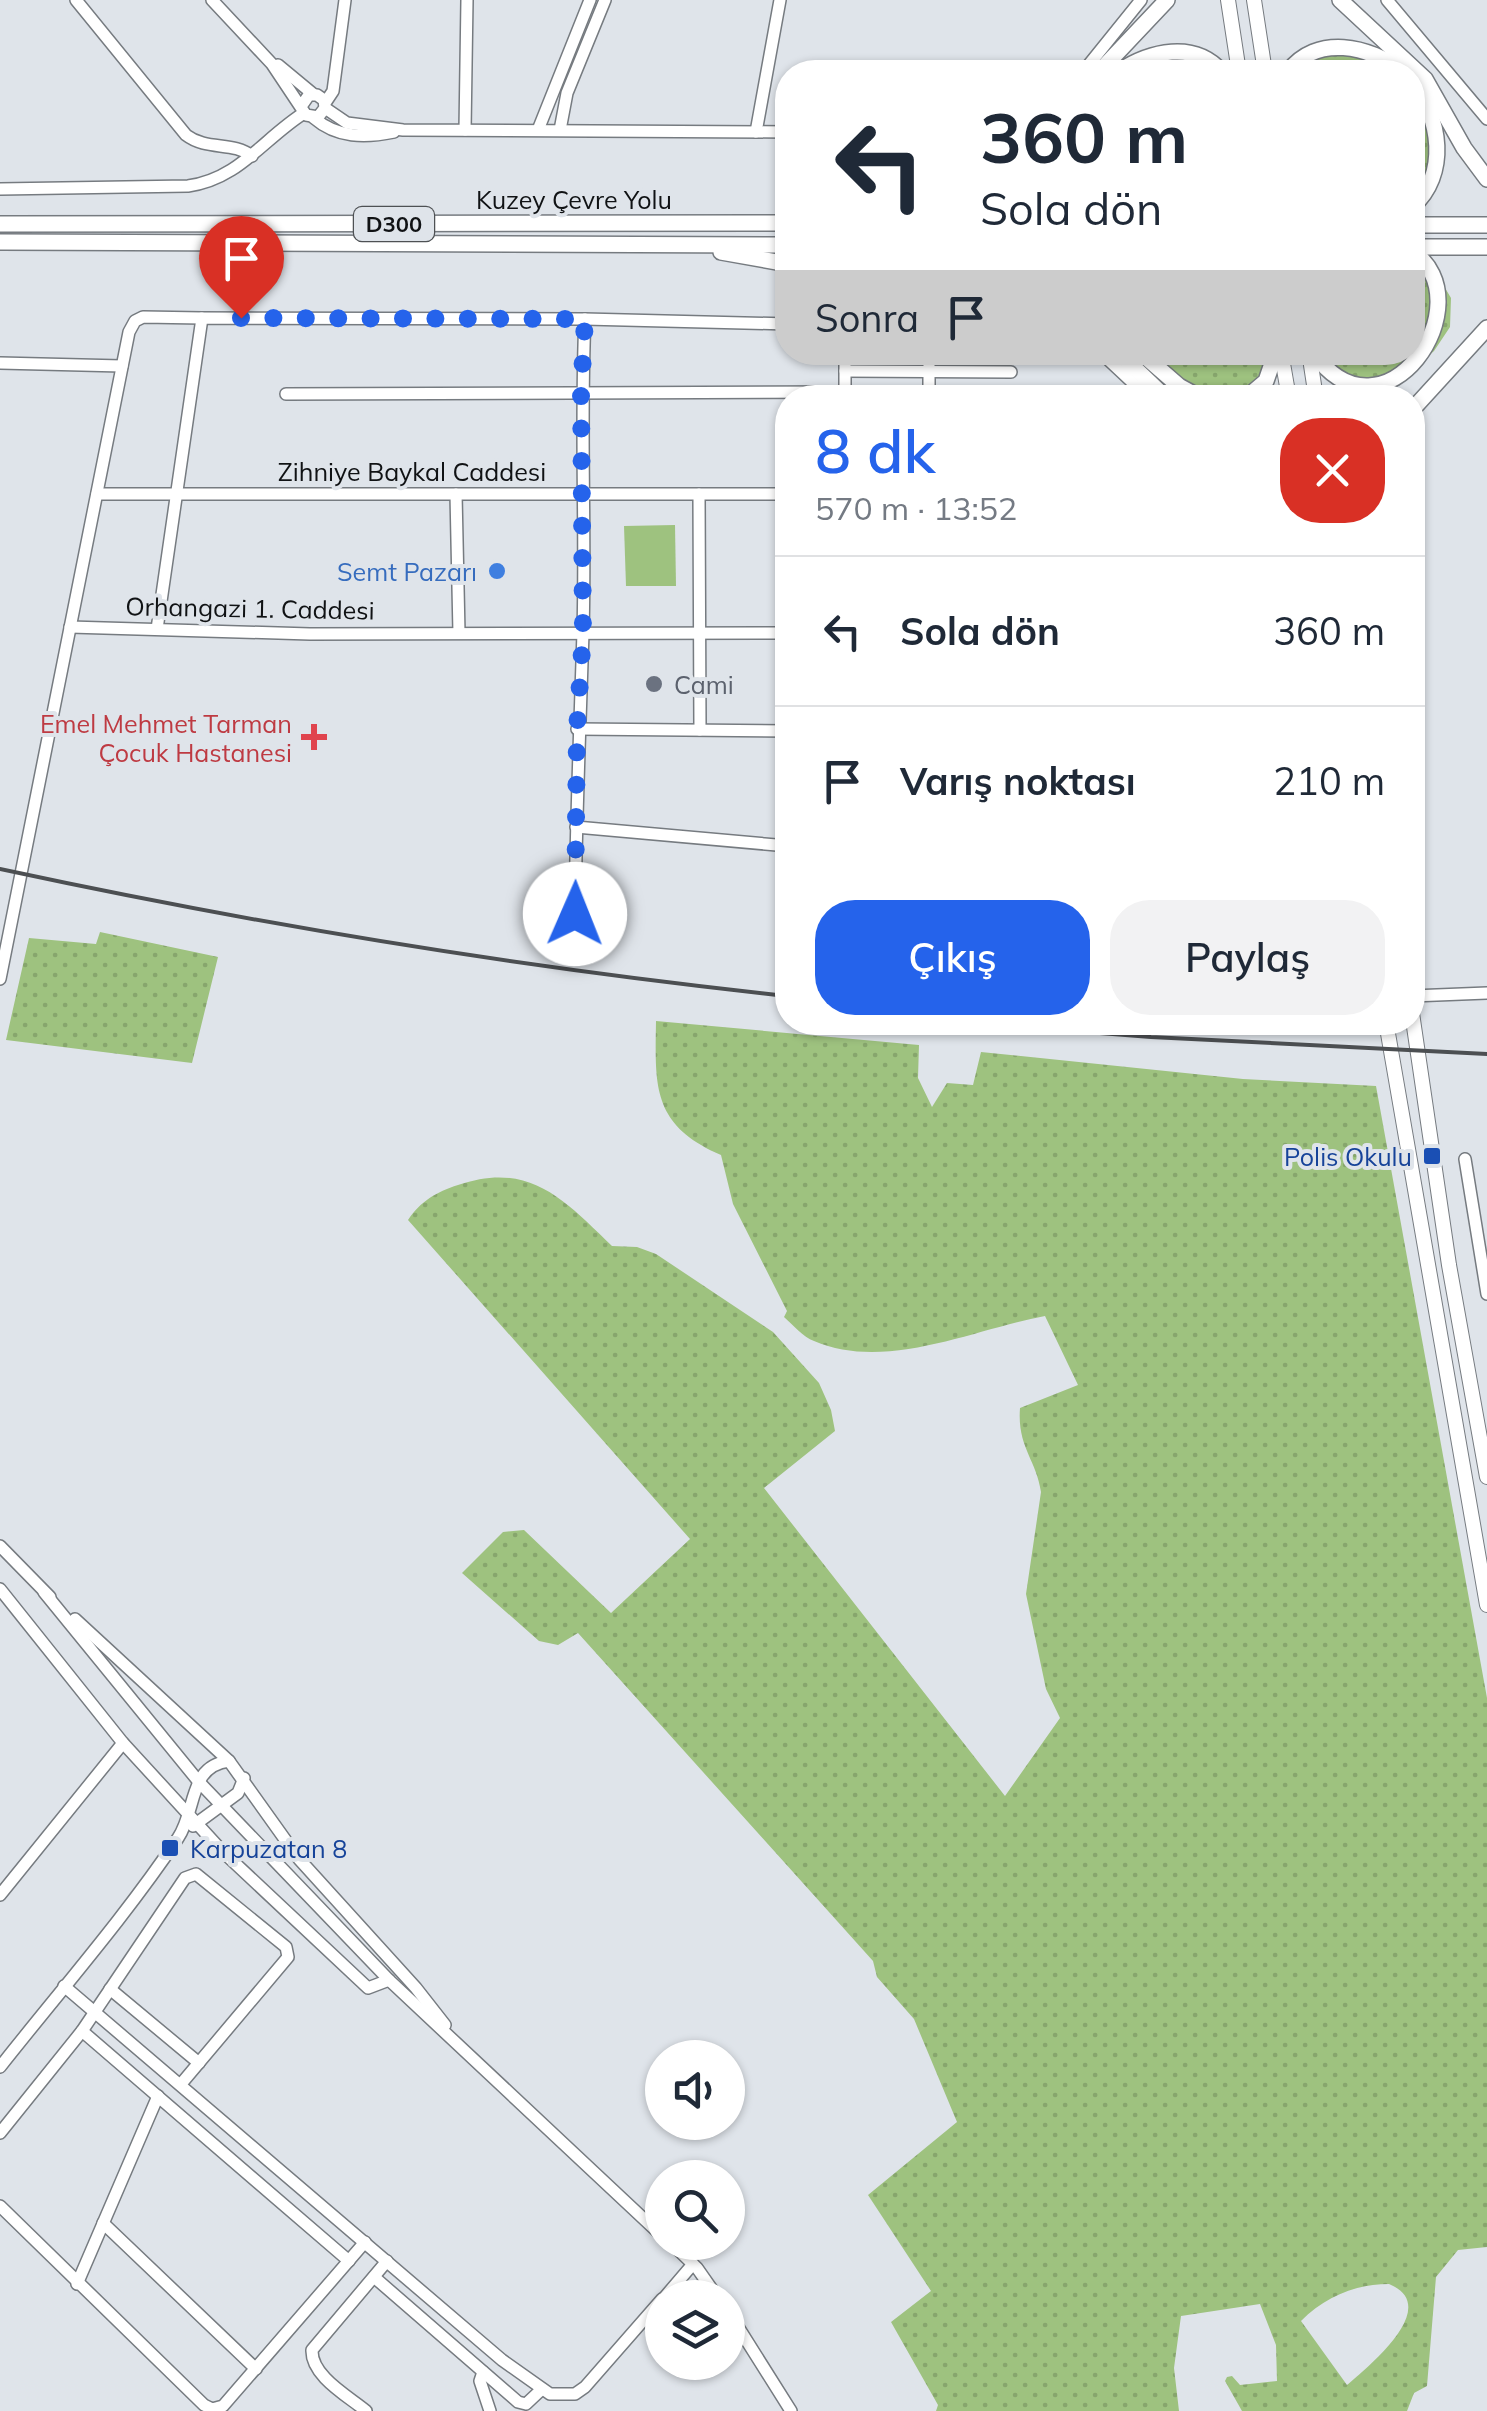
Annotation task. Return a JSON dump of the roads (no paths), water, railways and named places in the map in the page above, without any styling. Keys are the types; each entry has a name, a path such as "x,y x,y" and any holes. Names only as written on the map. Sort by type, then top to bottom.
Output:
{"highway":[{"path":"1111,60 1168,0"},
{"path":"1340,0 1405,60"},
{"path":"1301,60 1332,47 1383,60"},
{"path":"1140,60 1174,51 1206,60"},
{"path":"1425,78 1464,148 1487,179"},
{"path":"1425,103 1437,142 1431,182 1425,190"},
{"name":"Kuzey Çevre Yolu","path":"0,224 775,222"},
{"path":"1425,225 1487,225"},
{"name":"Kuzey Çevre Yolu","path":"0,242 775,245"},
{"path":"688,244 775,261"},
{"path":"1425,249 1487,247"},
{"path":"1425,257 1450,280"},
{"path":"1425,396 1487,328"},
{"path":"1376,385 1418,372 1446,348"},
{"path":"1132,365 1152,385"},
{"path":"1155,365 1178,385"},
{"path":"1325,365 1338,377 1366,385"}],"main road":[{"path":"1228,0 1237,60"},
{"path":"1254,0 1262,60"},
{"path":"1388,1035 1487,1605"},
{"path":"1415,1035 1449,1265 1487,1477"}],"street":[{"path":"76,0 186,135 201,144 238,148 252,156"},
{"path":"212,0 272,64 306,112 331,130 346,135 403,130"},
{"path":"306,112 306,98 320,100 332,91 345,0"},
{"path":"465,130 468,0"},
{"path":"538,130 590,0"},
{"path":"560,130 567,93 605,0"},
{"path":"756,132 780,0"},
{"path":"1093,60 1142,0"},
{"path":"1386,0 1487,119"},
{"path":"272,64 280,66 347,123 403,130 775,132"},
{"path":"0,189 188,186 226,175 306,112 322,115 320,100"},
{"path":"157,629 202,318"},
{"path":"0,979 122,366 130,328 138,319 585,319 775,324"},
{"path":"575,914 577,729 583,634 581,393 585,319"},
{"path":"0,362 122,366"},
{"path":"845,365 845,385"},
{"path":"928,385 929,365"},
{"path":"1114,365 1135,385"},
{"path":"845,371 1011,372"},
{"path":"286,394 775,394"},
{"name":"Zihniye Baykal Caddesi","path":"97,494 775,494"},
{"path":"456,494 460,633"},
{"path":"699,494 700,730"},
{"name":"Orhangazi 1. Caddesi","path":"70,628 775,633"},
{"path":"577,729 775,732"},
{"path":"576,827 775,845"},
{"path":"1425,996 1487,994"},
{"path":"1465,1159 1487,1294"},
{"path":"0,1546 44,1592 229,1761 299,1859 416,1988 466,2052"},
{"path":"0,1589 123,1743 192,1819 368,1988 389,1980"},
{"path":"44,1592 200,1782 389,1980 645,2220"},
{"path":"1,1890 123,1743"},
{"path":"0,2067 192,1819 200,1782 214,1763 229,1761"},
{"path":"192,1819 223,1806 238,1794 244,1778"},
{"path":"0,2133 82,2031 184,1878 200,1876 286,1947 288,1957 181,2084"},
{"path":"64,1986 502,2360 542,2389 558,2396 581,2391 645,2318"},
{"path":"110,1989 199,2063"},
{"path":"82,2031 349,2260"},
{"path":"77,2284 158,2096"},
{"path":"0,2206 208,2408 224,2406 365,2242"},
{"path":"104,2223 256,2369"},
{"path":"689,2260 705,2280"},
{"path":"366,2411 317,2370 311,2355 313,2346 387,2261"},
{"path":"679,2280 693,2264"},
{"path":"374,2276 520,2404 526,2404 542,2389"},
{"path":"745,2338 791,2411"},
{"path":"483,2372 480,2381 490,2411"}],"railway":[{"path":"0,869 392,943 775,994"},
{"path":"1126,1035 1487,1054"}],"place":[{"name":"Semt Pazarı","path":"497,571"},
{"name":"Cami","path":"654,684"},
{"name":"Emel Mehmet Tarman Çocuk Hastanesi","path":"314,737"},
{"name":"Polis Okulu","path":"1432,1156"},
{"name":"Karpuzatan 8","path":"170,1848"}]}
